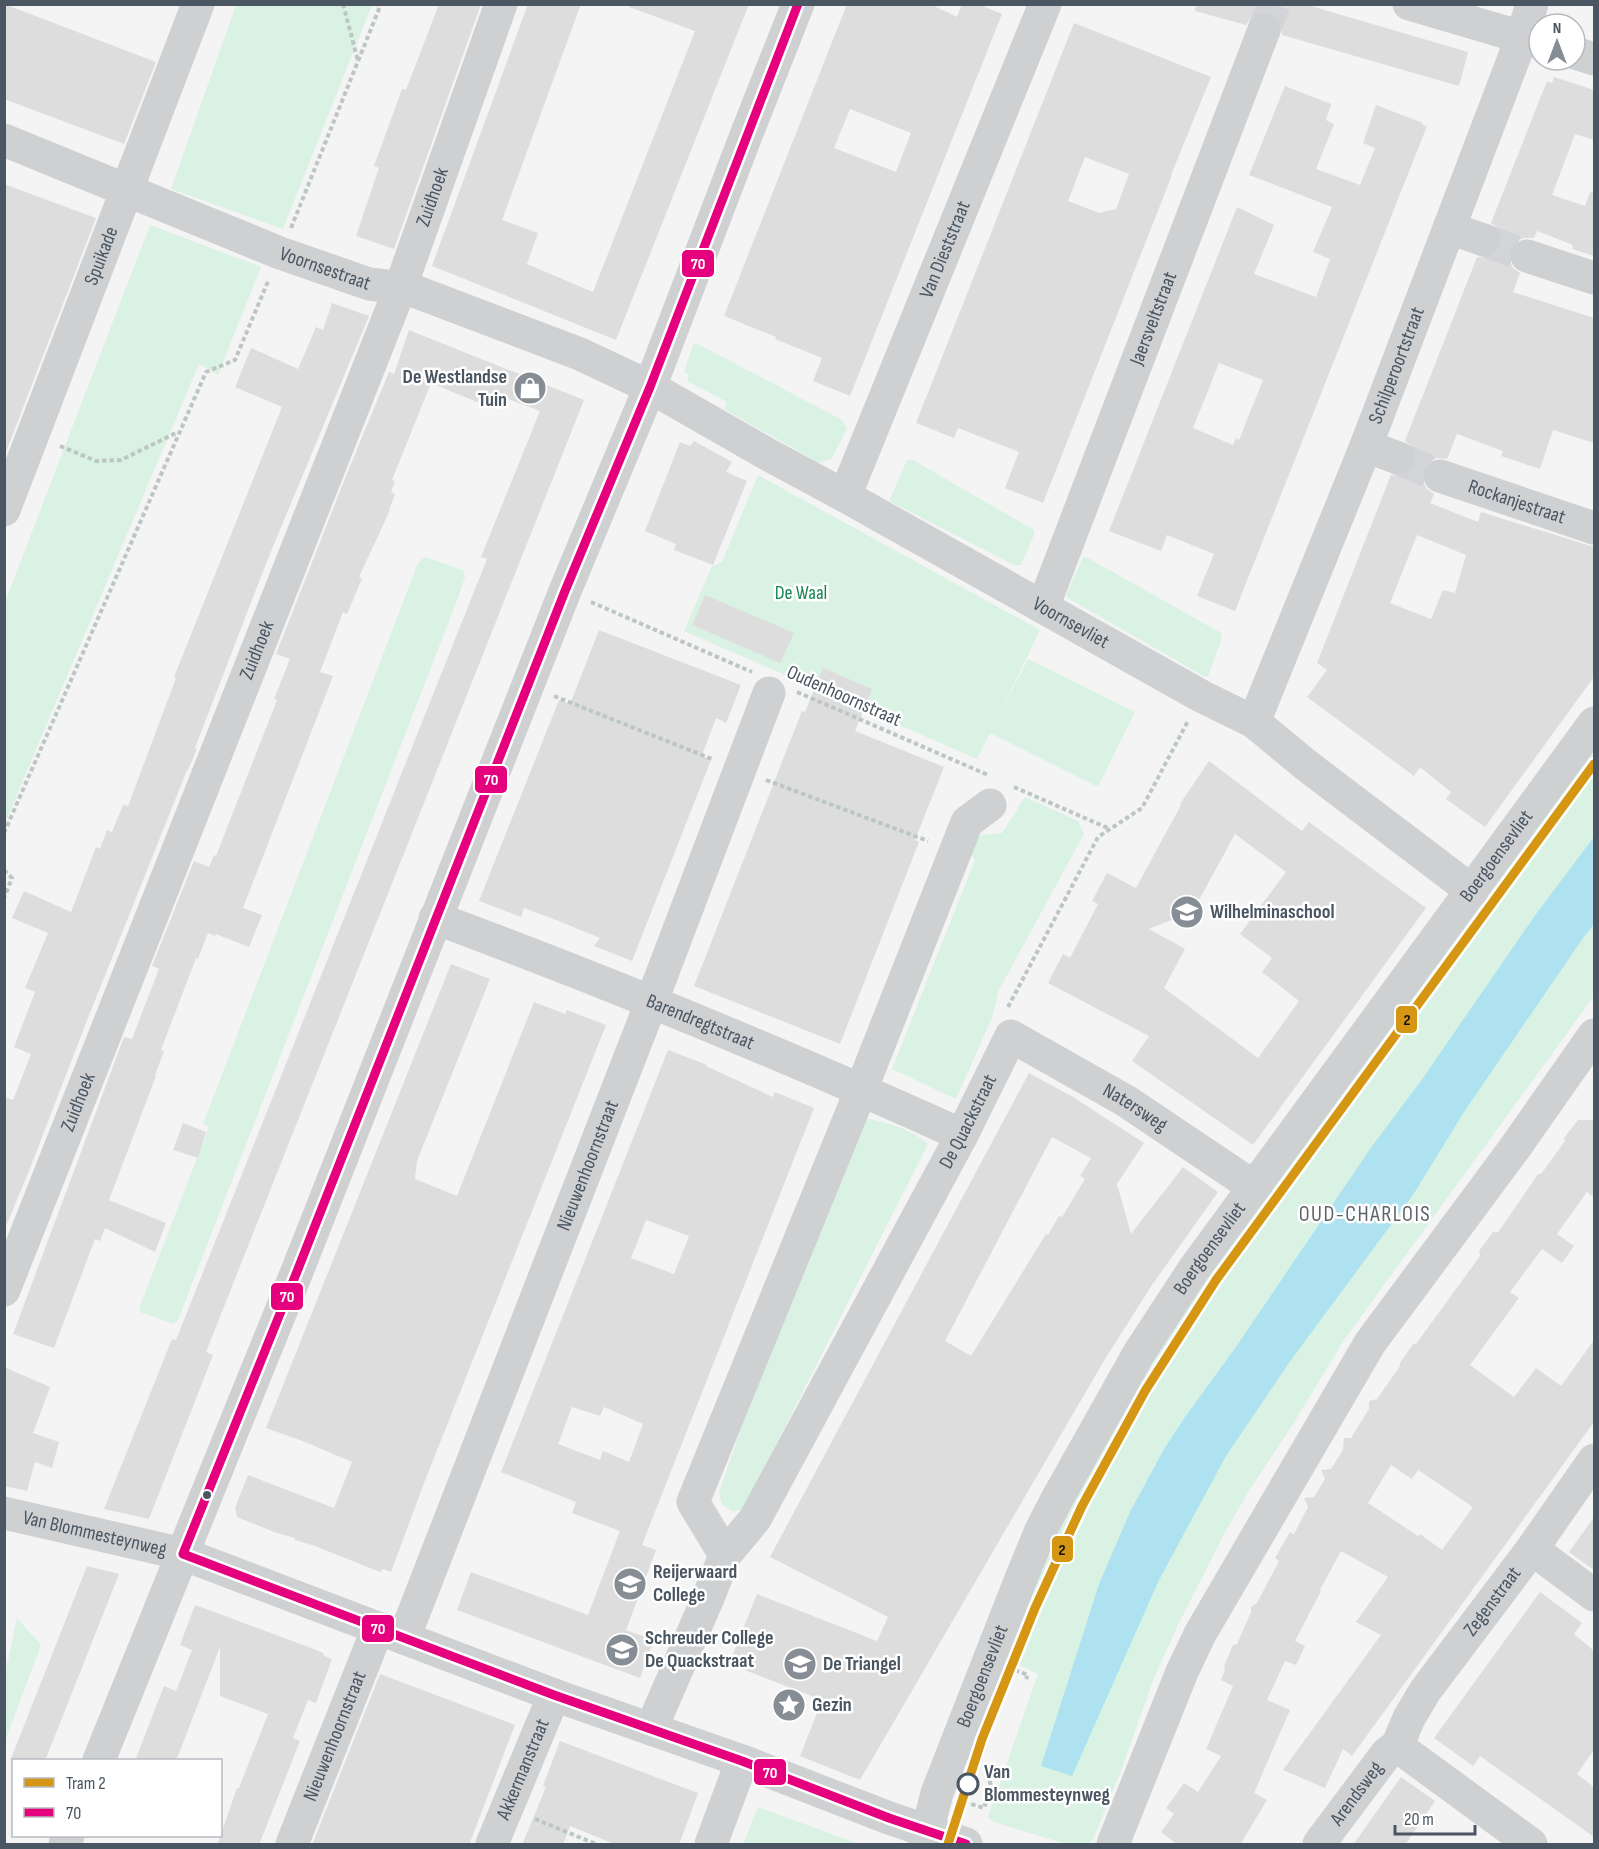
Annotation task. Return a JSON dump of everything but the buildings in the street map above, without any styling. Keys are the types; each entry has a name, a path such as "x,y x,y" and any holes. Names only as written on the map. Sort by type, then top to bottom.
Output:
{"street":[{"name":"Spuikade","path":"4,510 198,4"},
{"name":"Zuidhoek","path":"4,1290 401,286 501,4"},
{"path":"100,1759 302,1258 565,591 650,387 798,4"},
{"name":"Van Dieststraat","path":"845,496 1045,4"},
{"path":"1409,4 1527,38"},
{"name":"Jaersveltstraat","path":"1043,607 1264,30"},
{"name":"Schilperoortstraat","path":"1254,722 1366,446 1449,228 1527,48"},
{"name":"Voornsestraat","path":"4,140 280,253 369,284 401,286 580,354 650,387"},
{"path":"1449,228 1484,240"},
{"path":"1527,256 1594,278"},
{"name":"Voornsevliet","path":"650,387 1201,696 1254,722 1306,765 1472,891"},
{"path":"1366,446 1398,458"},
{"name":"Rockanjestraat","path":"1440,476 1594,528"},
{"name":"Nieuwenhoornstraat","path":"292,1845 391,1633 651,1003 774,686"},
{"name":"Boergoensevliet","path":"925,1838 937,1793 1020,1581 1057,1499 1139,1353 1194,1269 1594,723"},
{"path":"724,1555 693,1502 861,1090 967,822 998,789"},
{"name":"Barendregtstraat","path":"435,918 546,959 861,1090 962,1135"},
{"path":"1113,1845 1182,1672 1200,1634 1370,1343 1514,1149 1594,1035"},
{"name":"De Quackstraat","path":"651,1729 708,1598 724,1555 756,1520 962,1135 1011,1036"},
{"name":"Natersweg","path":"1011,1036 1126,1101 1254,1187"},
{"name":"Zegenstraat","path":"1397,1746 1409,1718 1425,1691 1533,1549 1594,1460"},
{"name":"Van Blommesteynweg","path":"4,1513 183,1554 554,1695 742,1761 925,1838"},
{"path":"1533,1549 1594,1595"},
{"name":"Akkermanstraat","path":"492,1845 554,1695"},
{"path":"1397,1746 1531,1845"},
{"name":"Arendsweg","path":"1319,1845 1387,1754 1397,1746"},
{"path":"711,1845 742,1761"},
{"path":"925,1838 966,1845"}],"path":[{"path":"343,4 358,61"},
{"path":"4,833 206,372 235,360 381,4"},
{"path":"68,450 96,461 121,460 179,432"},
{"name":"Oudenhoornstraat","path":"565,591 998,789 1110,829"},
{"path":"1011,1036 1005,1012 1098,837 1143,808 1201,696"},
{"path":"4,870 12,878 4,898"},
{"path":"937,1793 984,1808 991,1785 990,1780"},
{"path":"506,1808 596,1845"}],"green space":[{"path":"236,5 372,5 283,229 171,189"},
{"path":"150,225 261,267 218,375 199,364 5,823 5,602"},
{"path":"696,343 842,420 847,429 832,458 819,463 724,409 727,402 687,381 689,374 684,372 693,344"},
{"path":"907,460 913,460 1034,530 1021,565 1014,565 891,502 890,499"},
{"name":"De Waal","path":"758,475 1040,630 995,724 1028,659 1135,712 1098,787 990,733 977,759 684,631 712,566 722,562"},
{"path":"425,557 463,570 465,577 178,1320 174,1324 140,1312 140,1306 209,1127 203,1124 418,563"},
{"path":"1083,557 1221,633 1222,638 1208,676 1205,677 1068,598 1066,595"},
{"path":"1594,746 1594,996 1344,1340 1247,1494 1177,1627 1154,1678 1121,1771 1089,1844 1066,1844 994,1822 988,1817 1038,1674 1005,1658 1030,1583 1133,1390 1198,1290"},
{"path":"1025,797 1078,821 1084,834 999,990 992,1018 956,1099 892,1069 975,860 968,849 971,840 981,835 1002,833"},
{"path":"864,1118 898,1127 928,1144 743,1510 732,1511 722,1505 719,1492 744,1420"},
{"path":"17,1618 41,1645 5,1741 5,1669"},
{"path":"758,1807 859,1844 743,1844"}],"water":[{"path":"1594,837 1594,924 1464,1112 1413,1195 1291,1360 1226,1456 1159,1580 1072,1776 1041,1766 1099,1584 1130,1512 1164,1449 1370,1149 1423,1078 1536,914"}],"tunnel":[{"path":"1264,30 1274,4"},
{"path":"1484,240 1527,256"},
{"path":"1398,458 1440,476"}],"tram line":[{"name":"2","path":"948,1844 982,1739 1035,1608 1082,1506 1145,1391 1216,1280 1594,764"}],"transit line":[{"name":"70","path":"183,1554 298,1269 565,591 650,387 798,4"},
{"name":"70","path":"183,1554 554,1695 742,1761 889,1818 966,1844"}],"place":[{"name":"De Westlandse Tuin","path":"530,388"},
{"name":"Wilhelminaschool","path":"1187,912"},
{"name":"Reijerwaard College","path":"630,1584"},
{"name":"Schreuder College De Quackstraat","path":"622,1650"},
{"name":"De Triangel","path":"800,1664"},
{"name":"Gezin","path":"789,1705"},
{"name":"Van Blommesteynweg","path":"968,1784"}],"district":[{"name":"OUD-CHARLOIS","path":"1365,1214"}]}
